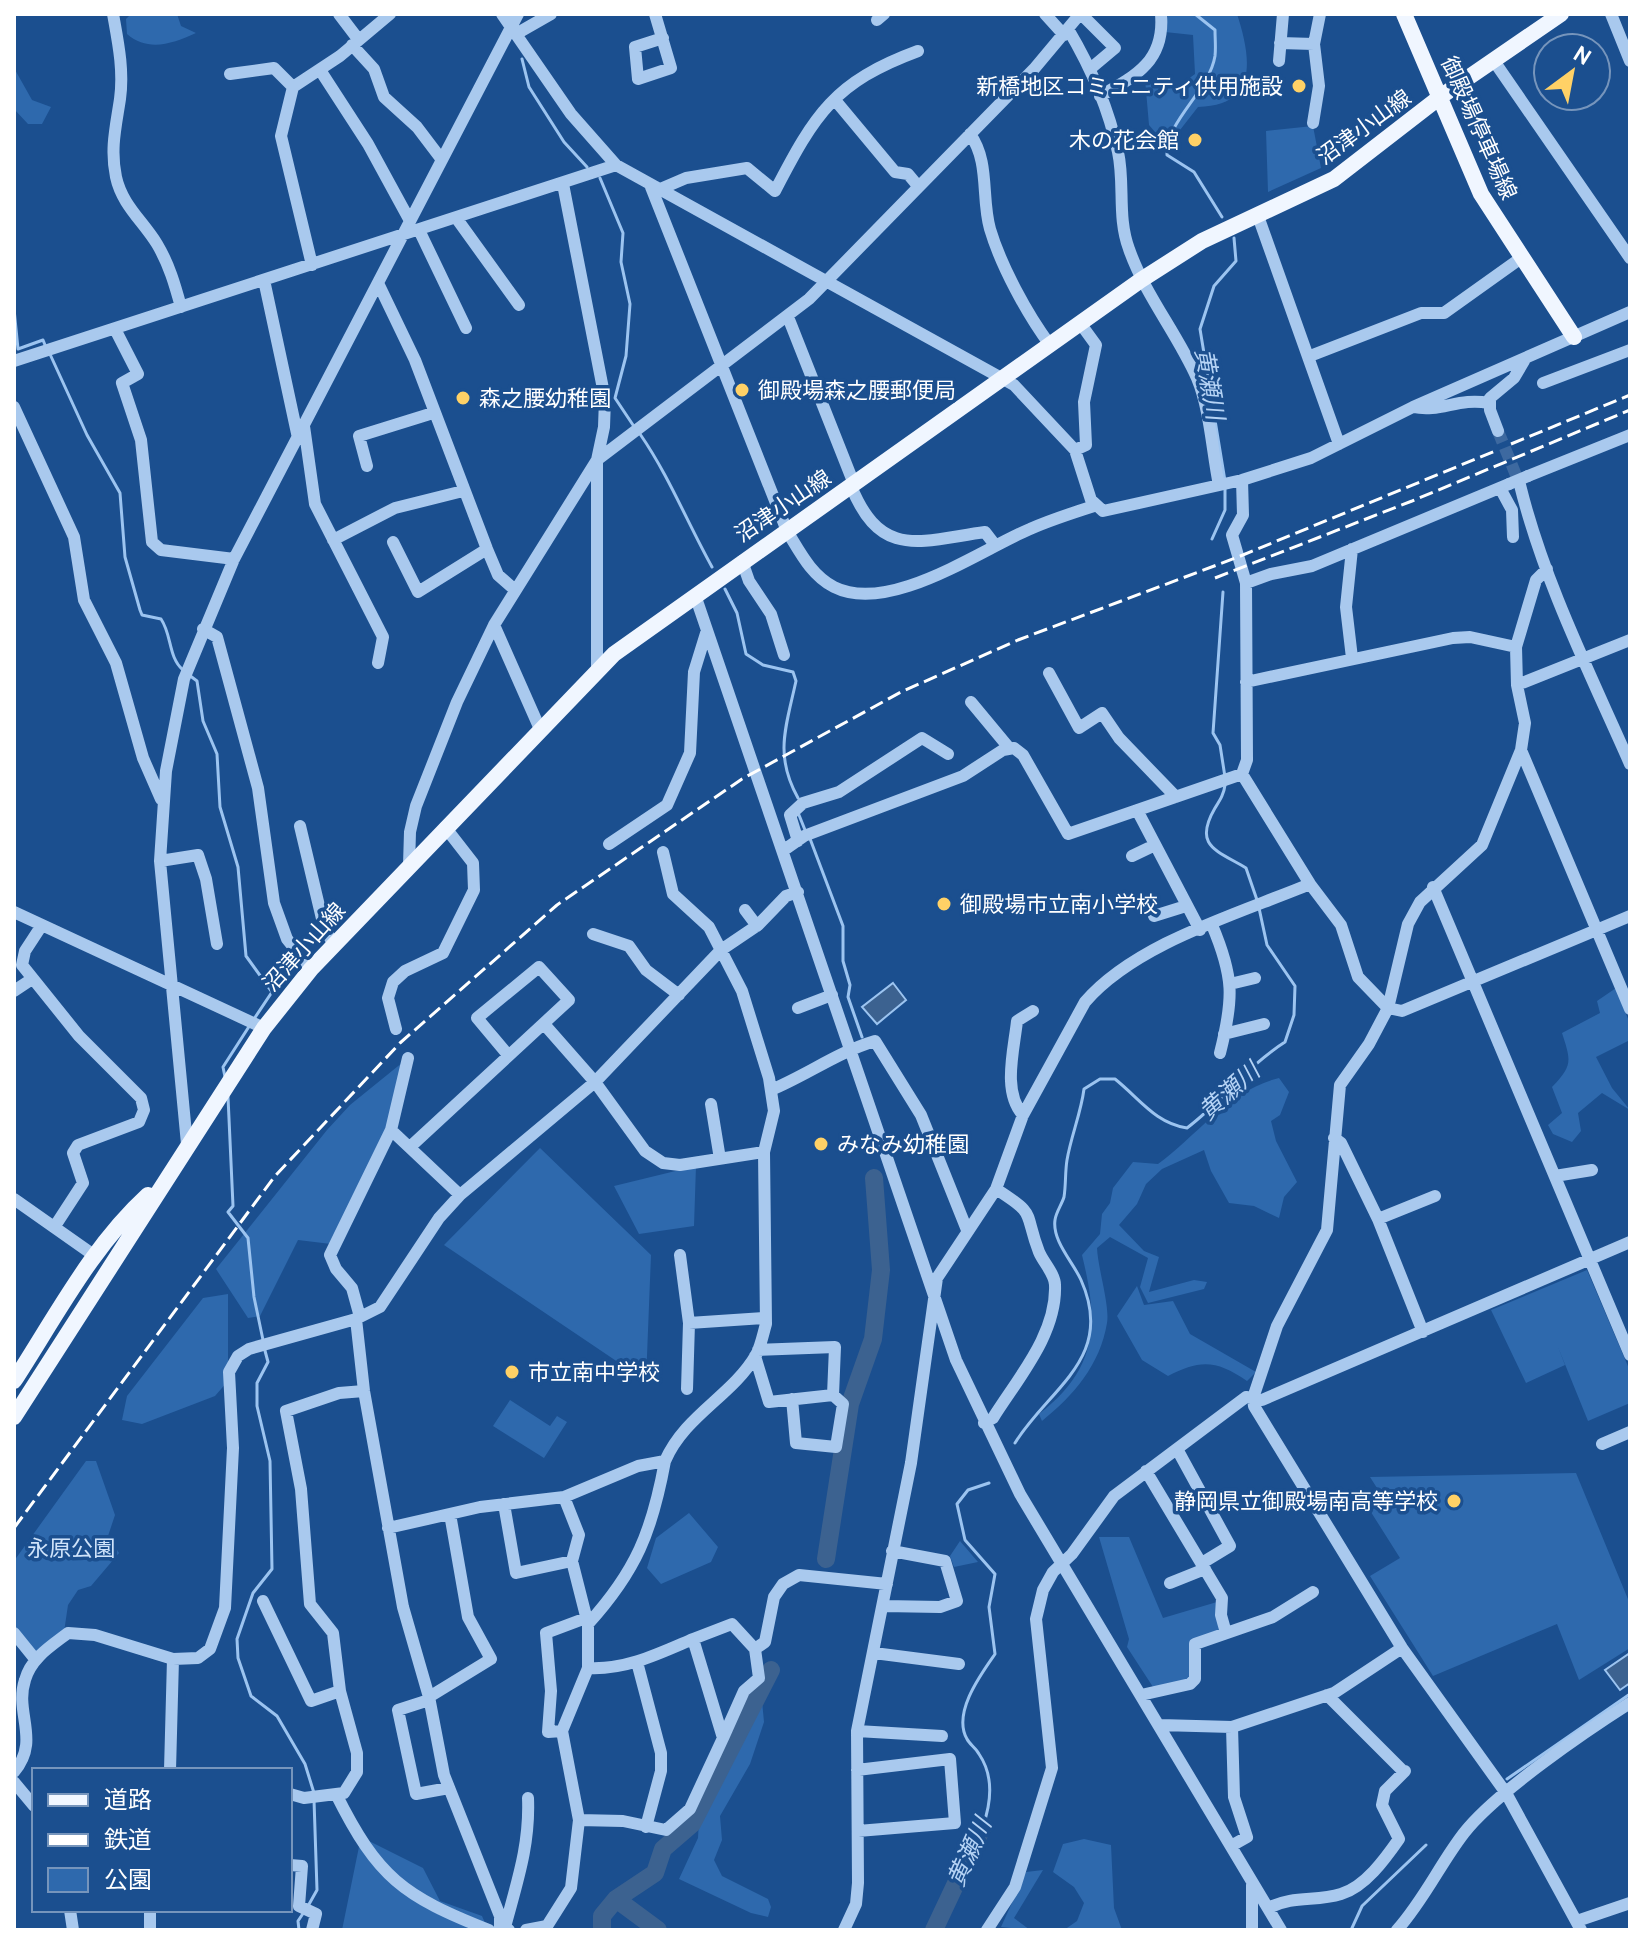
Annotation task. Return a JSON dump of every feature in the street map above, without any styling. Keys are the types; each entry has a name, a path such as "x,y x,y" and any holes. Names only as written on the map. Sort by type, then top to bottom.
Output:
{"main road":[{"name":"御殿場停車場線","path":"1404,14 1481,194 1574,337"},
{"name":"沼津小山線","path":"14,1417 161,1183 264,1028 311,969 597,670 742,561 1141,280 1202,241 1334,179 1440,97 1561,14"},
{"name":"沼津小山線","path":"14,1381 95,1256 129,1212 161,1183"}],"street":[{"path":"113,14 121,57 120,99 113,127 116,179 125,203 164,258 181,307"},
{"path":"339,14 374,69 384,97 417,127 442,160"},
{"path":"312,265 281,136 293,87 320,70 390,14"},
{"path":"502,14 571,114 616,165 1003,378 1053,423 1075,450 1094,506 1103,511 1126,509 1238,481 1311,458 1413,407 1521,365 1630,312"},
{"path":"414,226 442,160 514,30 518,14"},
{"path":"514,30 551,14"},
{"path":"655,14 663,38"},
{"path":"1045,14 1066,32 1090,69 1100,96 1118,154 1120,213 1128,246 1141,280 1199,382 1219,485"},
{"path":"409,865 410,832 431,761 494,625 597,460 788,317 970,134 1080,14 1115,48 1090,69"},
{"path":"1100,96 1133,77 1148,63 1162,40 1161,14"},
{"path":"1279,61 1283,14"},
{"path":"1313,123 1319,86 1314,44 1320,14"},
{"path":"1611,14 1630,61"},
{"path":"1280,43 1314,44"},
{"path":"655,188 686,178 747,168 775,191 805,134 835,100 875,67 918,51"},
{"path":"1494,61 1630,258"},
{"path":"230,74 274,68 293,87"},
{"path":"320,70 368,144 466,328"},
{"path":"835,100 895,172 908,174 918,186"},
{"path":"970,134 980,149 990,229 1032,321 1050,345"},
{"path":"14,361 402,235 414,226 457,219 616,165"},
{"path":"563,184 605,399 604,427 597,460 597,670"},
{"path":"655,188 787,531 820,578 837,589 856,592 903,588 995,545 1094,506"},
{"path":"1258,216 1339,444"},
{"path":"457,219 519,305"},
{"path":"187,1144 160,861 162,802 174,720 203,629 234,559 402,235"},
{"path":"1310,356 1421,313 1444,313 1521,258"},
{"path":"264,280 315,504 383,637 378,663"},
{"path":"378,283 415,360 498,575 515,590"},
{"path":"788,317 853,485 873,526 889,539 905,543 985,532 995,545"},
{"path":"1075,450 1086,445 1084,402 1096,345 1080,323"},
{"path":"115,329 138,374 122,383 141,440 152,542 161,550 234,559"},
{"path":"1543,383 1630,350"},
{"path":"1498,431 1489,403 1496,390 1514,378 1521,365"},
{"path":"1413,407 1430,410 1468,399 1489,403"},
{"path":"14,407 74,537 84,600 116,663 143,758 162,802"},
{"path":"367,466 359,436 433,413"},
{"path":"1246,583 1271,574 1312,566 1630,435"},
{"path":"971,702 1010,749 1023,755 1068,834 1238,776 1247,760 1246,583 1232,535 1243,515 1238,481"},
{"path":"1514,483 1584,659 1630,764"},
{"path":"1513,537 1514,483"},
{"path":"333,540 395,508 463,491"},
{"path":"1512,518 1528,516"},
{"path":"393,542 418,592 487,549"},
{"path":"1352,549 1346,607 1352,658"},
{"path":"742,561 749,581 771,614 784,655"},
{"path":"1547,569 1536,580 1516,647 1517,685 1525,723 1521,750 1482,845 1433,887 1408,924 1388,1008 1369,1044 1340,1085 1327,1230 1277,1326 1253,1398 1402,1648 1506,1793 1579,1926 1630,1903"},
{"path":"695,595 956,1360 1020,1494 1281,1930"},
{"path":"494,625 540,729"},
{"path":"203,629 217,637 258,788 274,903 287,939 311,969"},
{"path":"609,844 667,805 690,753 694,672 707,630"},
{"path":"1246,682 1453,638 1470,637 1516,647"},
{"path":"1517,685 1630,640"},
{"path":"1049,673 1079,728 1102,713 1119,738 1176,797"},
{"path":"806,836 790,815 803,803 839,792 922,738 948,754"},
{"path":"784,850 806,836 963,776 1010,749"},
{"path":"1521,750 1630,1009"},
{"path":"1238,776 1341,925 1358,977 1388,1008 1402,1011 1472,979 1630,916"},
{"path":"1137,810 1186,906 1206,927 1229,965 1230,984 1220,1053"},
{"path":"300,826 324,927 334,945"},
{"path":"396,1029 388,998 393,982 405,971 443,953 474,890 473,863 445,827"},
{"path":"1132,856 1155,845"},
{"path":"562,1731 548,1732 551,1691 546,1633 587,1621 620,1589 637,1561 659,1495 665,1461 675,1438 757,1353 766,1324 764,1152 774,1111 771,1090 742,991 709,927 673,894 663,852"},
{"path":"160,861 198,855 206,879 217,944"},
{"path":"844,1930 856,1904 857,1731 911,1463 937,1278 996,1189 1023,1115 1085,1002 1098,986 1172,941 1310,884"},
{"path":"1433,887 1630,1355"},
{"path":"14,1772 28,1744 19,1680 35,1659 68,1633 95,1635 173,1659 198,1658 210,1649 225,1608 233,1448 229,1372 238,1356 249,1349 358,1318 380,1307 439,1218 460,1195 595,1082 721,950 757,926 786,896 798,892"},
{"path":"1154,916 1186,906"},
{"path":"745,910 757,926"},
{"path":"14,912 171,982 264,1028"},
{"path":"42,925 25,951 22,965 79,1036 132,1086 141,1098 144,1110 139,1122 78,1145 73,1153 83,1183 55,1226"},
{"path":"593,934 629,946 646,970 679,995"},
{"path":"410,1147 569,1000 539,967 477,1018 508,1055"},
{"path":"1230,984 1255,978"},
{"path":"14,991 32,979"},
{"path":"798,1008 832,995"},
{"path":"1023,1115 1013,1104 1011,1073 1017,1021 1033,1011"},
{"path":"544,1024 595,1082 645,1151 663,1163 680,1165 764,1152"},
{"path":"1224,1034 1264,1024"},
{"path":"771,1090 804,1077 850,1049 875,1041 921,1115 967,1230"},
{"path":"408,1058 391,1130 338,1232 330,1255 336,1269 352,1288 358,1318 364,1391 403,1607 429,1698 449,1788 500,1916 500,1930"},
{"path":"711,1104 720,1159"},
{"path":"391,1130 460,1195"},
{"path":"1334,1138 1341,1143 1378,1219 1423,1332"},
{"path":"1555,1176 1592,1170"},
{"path":"984,1423 993,1418 1048,1330 1056,1283 1039,1252 1031,1217 1025,1208 996,1189"},
{"path":"1378,1219 1435,1196"},
{"path":"14,1199 95,1256"},
{"path":"987,1930 1015,1887 1052,1768 1036,1619 1043,1590 1102,1509 1146,1471 1246,1397 1262,1400 1630,1242"},
{"path":"680,1255 689,1323 687,1389"},
{"path":"689,1323 764,1318"},
{"path":"757,1353 835,1347 833,1395"},
{"path":"757,1353 769,1402 792,1399 833,1395 843,1404 836,1447 796,1443 792,1399"},
{"path":"292,1795 304,1798 344,1793 357,1772 357,1753 340,1691 333,1633 310,1604 301,1489 286,1411 339,1393 364,1391"},
{"path":"1602,1444 1630,1432"},
{"path":"1170,1583 1203,1566 1230,1546 1177,1449"},
{"path":"388,1528 504,1504 564,1497 638,1466 665,1461"},
{"path":"1146,1471 1222,1598 1221,1615 1226,1633"},
{"path":"526,1930 547,1928 571,1888 579,1820 564,1755 562,1731 588,1668 587,1621 572,1561 579,1535 564,1497"},
{"path":"504,1504 516,1573 572,1561"},
{"path":"449,1788 416,1794 398,1710 429,1698 491,1659 468,1617 450,1514"},
{"path":"884,1606 940,1607 957,1601 945,1561 892,1551"},
{"path":"755,1649 765,1642 774,1597 783,1584 799,1575 887,1584"},
{"path":"1141,1695 1190,1684 1195,1679 1195,1644 1273,1617 1313,1592"},
{"path":"263,1601 311,1701 340,1691"},
{"path":"579,1820 623,1821 666,1830 690,1809 744,1691 759,1678 755,1649 732,1624 637,1662 608,1669 588,1668"},
{"path":"14,1633 35,1659"},
{"path":"693,1639 723,1738"},
{"path":"1160,1725 1232,1727 1327,1695 1402,1648"},
{"path":"874,1653 959,1664"},
{"path":"170,1768 173,1659"},
{"path":"637,1662 661,1753 661,1771 646,1827"},
{"path":"1268,1908 1299,1897 1343,1894 1379,1866 1399,1839 1382,1805 1385,1791 1404,1771 1327,1695"},
{"path":"1397,1930 1413,1912 1464,1833 1506,1793 1629,1707"},
{"path":"1231,1846 1247,1837 1234,1797 1232,1727"},
{"path":"857,1731 942,1736"},
{"path":"857,1770 950,1759 955,1823 858,1831"},
{"path":"14,1782 32,1804"},
{"path":"336,1794 360,1842 389,1878 438,1910 489,1930"},
{"path":"509,1930 505,1927 528,1840 528,1798"},
{"path":"292,1865 302,1866 299,1906 316,1914 312,1930"},
{"path":"1252,1882 1252,1930"}],"green space":[{"path":"131,14 177,14 181,26 196,33 169,43 143,43 127,34 126,19"},
{"path":"1168,14 1237,14 1247,62 1241,88 1232,98 1198,107 1180,130 1161,139 1149,125 1145,79 1176,88 1195,74 1193,35 1165,32"},
{"path":"14,68 32,100 51,107 42,124 28,124 14,109"},
{"path":"1313,126 1321,168 1268,192 1266,131"},
{"path":"1616,988 1630,1024 1630,1040 1596,1057 1612,1088 1630,1110 1602,1093 1578,1113 1581,1131 1572,1142 1553,1134 1548,1125 1562,1113 1552,1087 1567,1068 1567,1050 1562,1033 1600,1013 1597,1001"},
{"path":"408,1058 390,1125 331,1244 298,1240 260,1316 248,1318 216,1269 327,1130 350,1105"},
{"path":"1279,1078 1289,1092 1280,1115 1271,1121 1276,1141 1297,1182 1284,1197 1279,1218 1254,1206 1229,1203 1211,1171 1204,1150 1162,1169 1146,1184 1137,1204 1119,1225 1144,1251 1159,1257 1149,1292 1194,1280 1207,1282 1204,1289 1148,1303 1140,1287 1148,1258 1110,1237 1097,1248 1107,1316 1104,1338 1084,1378 1065,1401 1042,1421 1039,1414 1073,1379 1089,1343 1091,1302 1082,1255 1100,1234 1102,1214 1110,1203 1113,1188 1133,1162 1158,1164 1245,1092"},
{"path":"540,1148 651,1255 646,1381 444,1245"},
{"path":"696,1166 694,1226 639,1234 614,1186"},
{"path":"1587,1270 1630,1371 1630,1403 1588,1421 1558,1347 1565,1365 1526,1383 1491,1310"},
{"path":"1137,1286 1144,1305 1173,1301 1190,1334 1256,1372 1247,1381 1226,1369 1208,1364 1168,1376 1142,1360 1117,1316"},
{"path":"228,1294 228,1381 215,1396 142,1424 122,1420 127,1396 203,1298"},
{"path":"510,1400 550,1426 557,1416 567,1422 544,1458 493,1426"},
{"name":"永原公園","path":"86,1461 96,1461 115,1515 108,1536 119,1553 91,1586 78,1590 68,1605 64,1632 36,1656 14,1629 14,1561"},
{"path":"1576,1473 1630,1604 1630,1648 1579,1680 1557,1624 1433,1676 1370,1576 1400,1558 1369,1509 1384,1499 1370,1477"},
{"path":"689,1513 718,1547 711,1562 661,1584 647,1568 656,1538"},
{"path":"1099,1537 1129,1537 1163,1618 1217,1602 1219,1632 1193,1649 1192,1679 1153,1687 1127,1647 1129,1639"},
{"path":"960,1541 978,1562 954,1567 950,1556"},
{"path":"762,1701 764,1722 750,1764 720,1816 722,1840 714,1860 722,1876 768,1899 771,1907 768,1917 751,1913 679,1879 698,1838 699,1820"},
{"path":"361,1837 423,1868 440,1901 482,1916 488,1930 342,1930"},
{"path":"1084,1839 1111,1845 1114,1908 1122,1930 1064,1930 1077,1921 1084,1903 1074,1887 1053,1872 1063,1844"},
{"path":"1043,1870 1014,1918 1030,1930 1001,1927 1026,1872"}],"shaded area":[{"path":"893,983 906,1000 877,1024 862,1007"},
{"path":"1630,1653 1630,1683 1620,1690 1605,1670"}],"waterway":[{"name":"黄瀬川","path":"1195,14 1215,30 1215,56 1205,82 1173,130 1167,155 1194,172 1222,217"},
{"path":"522,59 529,87 564,142 587,167"},
{"path":"600,178 623,233 621,262 630,304 626,356 615,398 635,428"},
{"name":"黄瀬川","path":"1225,481 1200,329 1214,286 1236,261 1234,238"},
{"path":"14,309 18,349 43,340 45,345"},
{"path":"49,352 87,435 120,493 125,557 142,615 161,619 175,659 183,670"},
{"path":"640,434 712,567"},
{"name":"黄瀬川","path":"1212,539 1225,510 1225,488"},
{"path":"725,589 737,613 746,654 763,665 793,672 796,681 786,727 784,754 798,798"},
{"name":"黄瀬川","path":"1223,592 1213,733 1220,745 1225,777"},
{"path":"189,675 197,681 203,721 217,754 220,807 238,867 246,956 272,992 254,1019"},
{"name":"黄瀬川","path":"1225,785 1209,821 1207,839 1217,851 1246,868 1257,900"},
{"path":"799,815 805,830"},
{"path":"809,836 843,926 843,961 850,985 848,997 862,1037"},
{"name":"黄瀬川","path":"1015,1443 1074,1370 1090,1331 1090,1307 1081,1280 1055,1228 1064,1197 1067,1160 1084,1089 1100,1079 1115,1079 1157,1116 1187,1128 1271,1051 1285,1042 1294,1015 1295,986 1267,945 1259,908"},
{"path":"225,1077 223,1067 250,1025"},
{"path":"228,1097 233,1206 228,1212 248,1238 254,1297 263,1340"},
{"name":"黄瀬川","path":"826,1559 850,1404 873,1339 881,1270 874,1178"},
{"path":"264,1347 268,1362 257,1383 257,1406 270,1461 272,1569 253,1593 237,1639 238,1658 251,1696 277,1716 305,1764 314,1793"},
{"name":"黄瀬川","path":"983,1826 988,1808 989,1780 984,1762 967,1739 963,1718 970,1694 995,1654 989,1607 995,1574 965,1540 957,1504 968,1490 989,1483"},
{"name":"黄瀬川","path":"602,1930 602,1916 616,1899 655,1873 663,1849 692,1824 771,1670"},
{"path":"1507,1779 1630,1694"},
{"path":"308,1906 317,1890 314,1800"},
{"name":"黄瀬川","path":"934,1930 983,1826"},
{"path":"1351,1930 1362,1906 1426,1845"},
{"name":"黄瀬川","path":"616,1899 658,1930"},
{"path":"299,1930 298,1921 304,1912"}],"tunnel":[{"path":"1498,431 1520,485"}],"railway":[{"path":"1511,444 1630,395"},
{"path":"1215,578 1412,501 1630,410"},
{"path":"14,1528 275,1176 400,1043 557,905 742,779 901,692 1018,640 1238,557 1495,451"}],"place":[{"name":"新橋地区コミュニティ供用施設","path":"1299,86"},
{"name":"木の花会館","path":"1195,140"},
{"name":"御殿場森之腰郵便局","path":"742,390"},
{"name":"森之腰幼稚園","path":"463,398"},
{"name":"御殿場市立南小学校","path":"944,904"},
{"name":"みなみ幼稚園","path":"821,1144"},
{"name":"市立南中学校","path":"512,1372"},
{"name":"静岡県立御殿場南高等学校","path":"1454,1501"}]}
